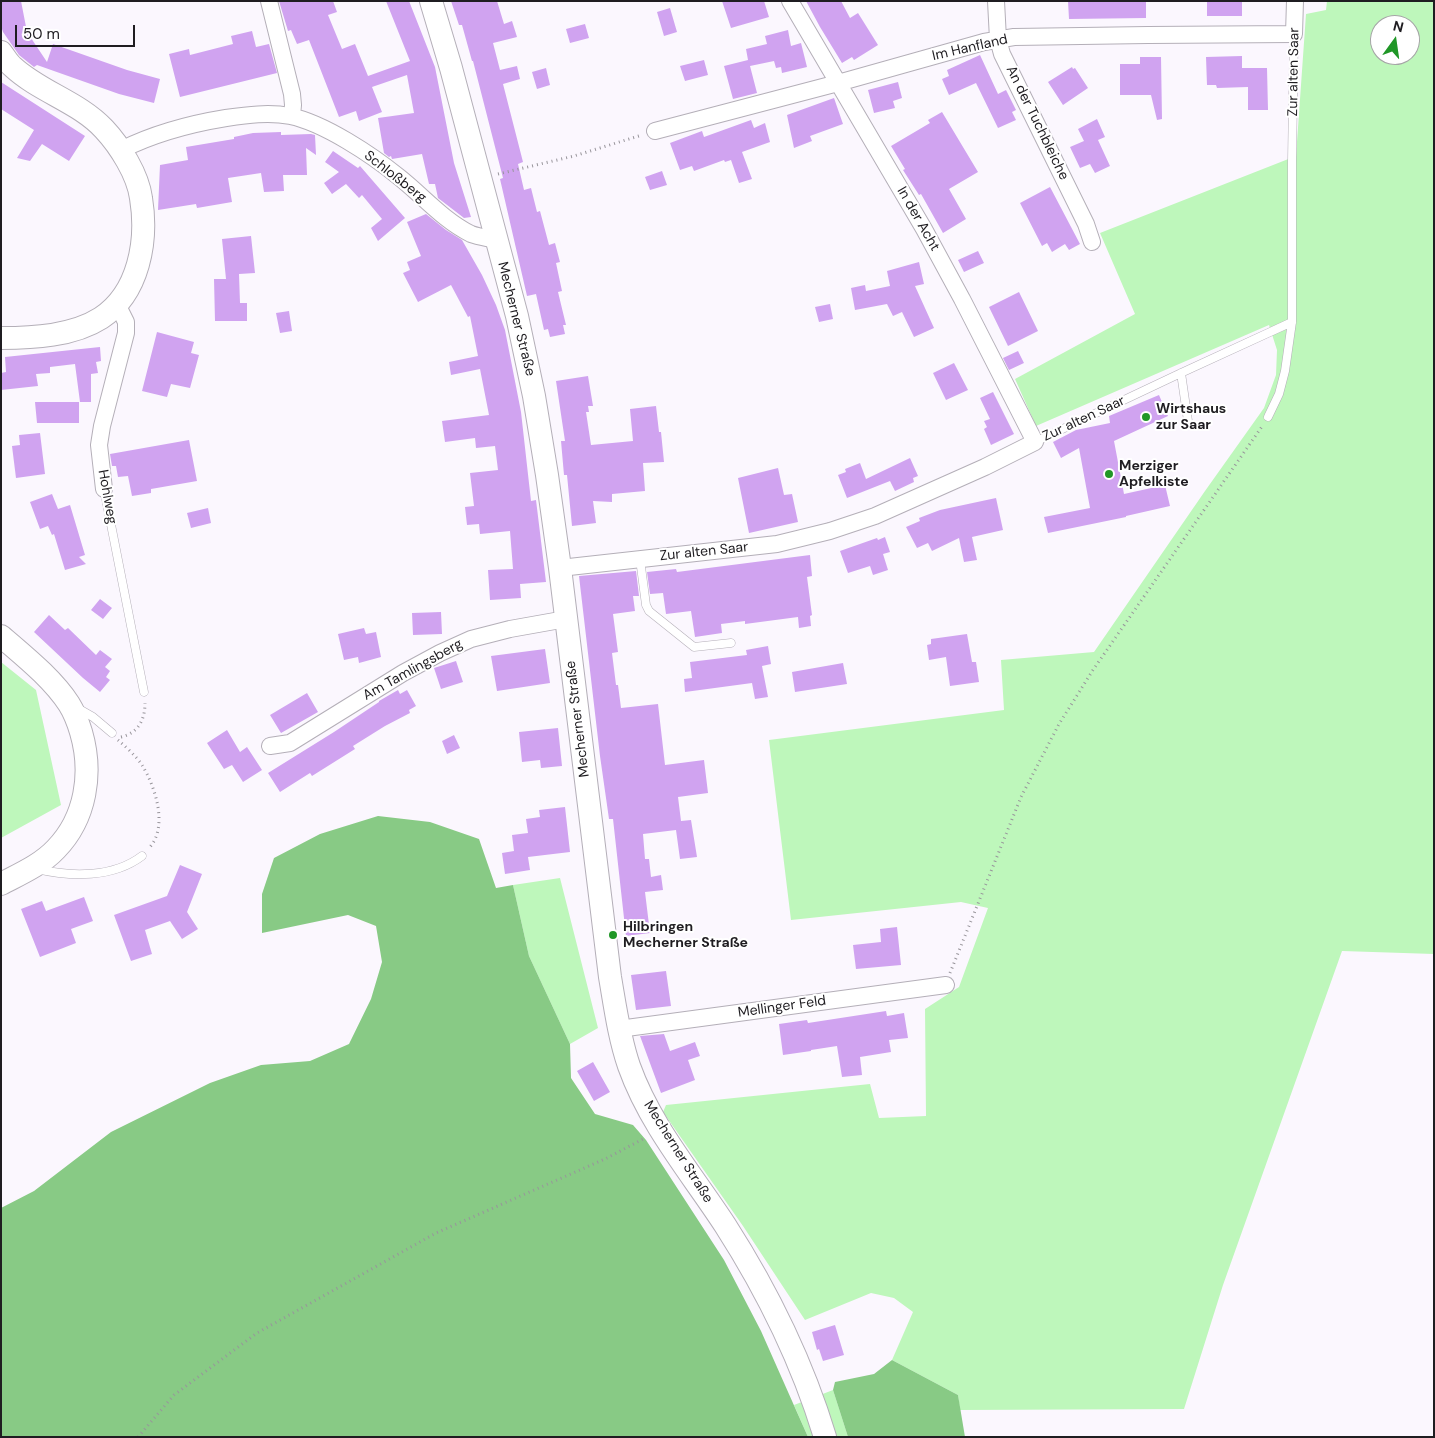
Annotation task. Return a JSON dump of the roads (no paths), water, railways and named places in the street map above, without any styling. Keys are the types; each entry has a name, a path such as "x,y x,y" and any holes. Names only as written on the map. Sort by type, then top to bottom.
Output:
{"main road":[{"name":"Mecherner Straße","path":"431,1 452,68 516,316 534,396 560,568 610,977 619,1029 629,1065 640,1091 661,1130 724,1224 763,1289 791,1344 814,1401 825,1437"},
{"path":"1,52 11,66 28,80 87,115 104,128 121,150 132,171 141,197 143,242 138,265 128,288 118,304 100,318 84,326 50,336 1,338"},
{"path":"1,636 50,682 69,704 78,721 87,760 87,780 83,801 77,819 66,837 55,850 32,868 1,884"}],"street":[{"path":"270,1 292,94 292,116"},
{"name":"In der Acht","path":"790,1 928,236 1035,442"},
{"name":"An der Tuchbleiche","path":"996,1 998,39 1002,54 1086,224 1092,242"},
{"name":"Zur alten Saar","path":"1294,34 1295,1"},
{"name":"Im Hanfland","path":"655,130 998,39 1014,37 1294,34"},
{"name":"Schloßberg","path":"121,150 164,132 198,122 245,115 276,114 292,116 310,122 368,154 400,177 451,222 471,234 496,240"},
{"name":"Hohlweg","path":"104,490 100,445 102,426 126,333 126,322 118,304"},
{"name":"Zur alten Saar","path":"560,568 777,544 830,530 875,516 985,467 1035,442"},
{"name":"Am Tamlingsberg","path":"270,746 290,743 402,673 471,639 510,629 566,619"},
{"name":"Mellinger Feld","path":"619,1029 946,985"}],"lane":[{"name":"Zur alten Saar","path":"1035,442 1292,322 1294,34"},
{"path":"1268,417 1279,394 1292,322"},
{"path":"1181,373 1188,421"},
{"name":"Hohlweg","path":"104,490 144,692"},
{"path":"640,559 646,605 649,610 694,647 731,643"},
{"path":"69,704 93,717 114,736"},
{"path":"32,868 76,875 124,867 142,856"}],"place":[{"name":"Wirtshaus zur Saar","path":"1146,417"},
{"name":"Merziger Apfelkiste","path":"1109,474"},
{"name":"Hilbringen Mecherner Straße","path":"613,935"}]}
